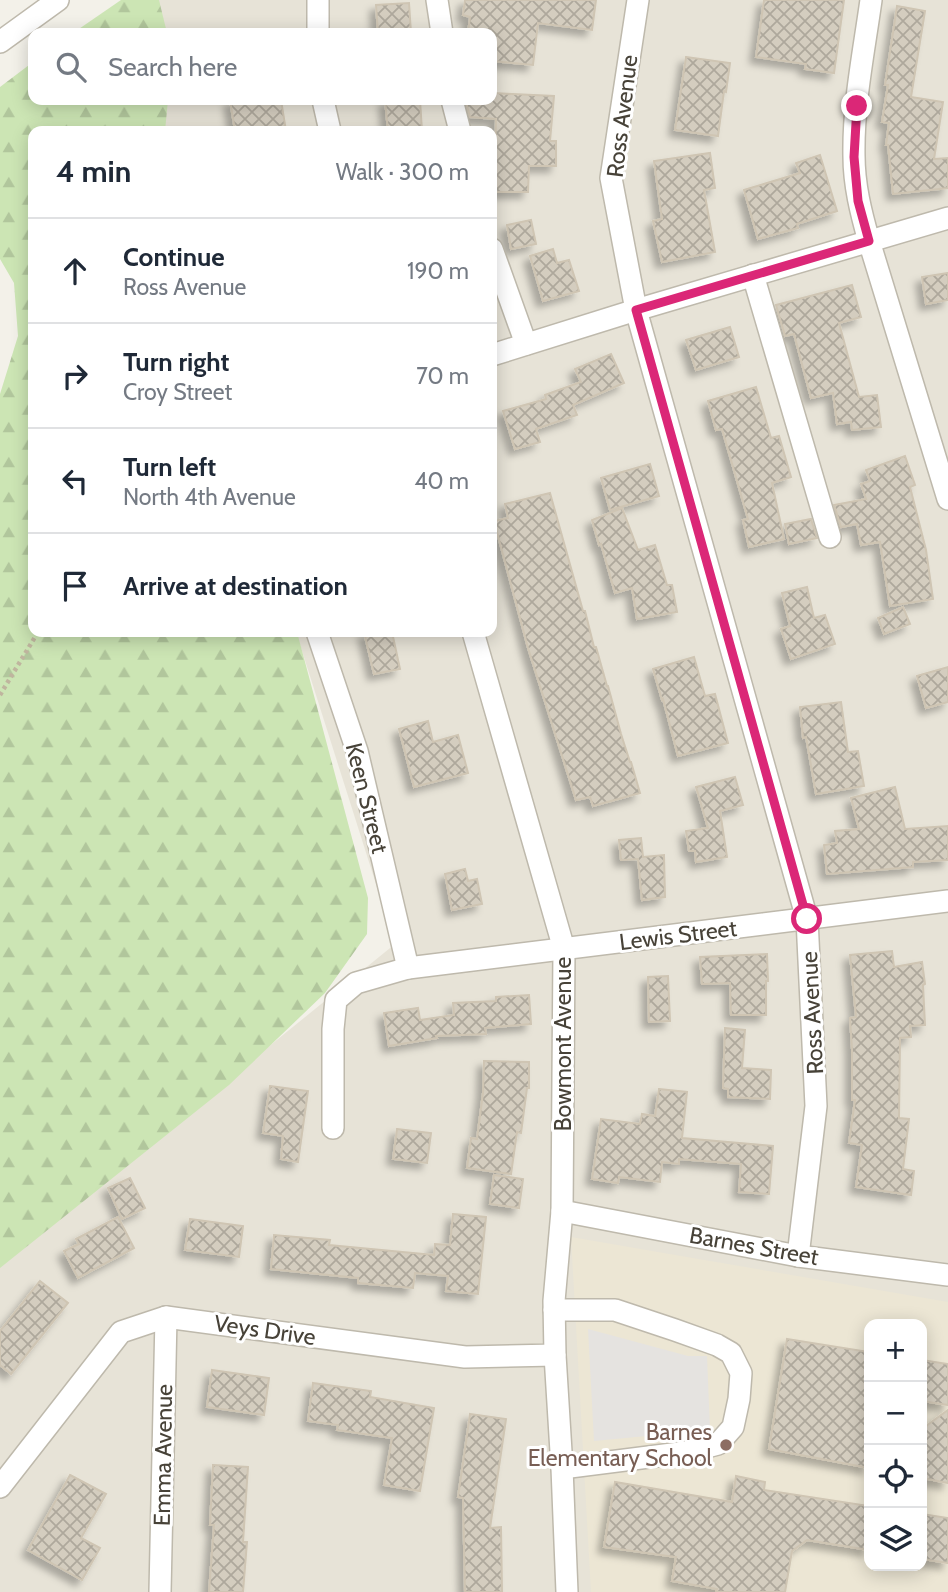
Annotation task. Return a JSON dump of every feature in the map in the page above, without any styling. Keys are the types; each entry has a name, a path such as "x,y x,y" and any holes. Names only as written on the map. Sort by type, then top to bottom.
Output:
{"street":[{"path":"0,42 58,0"},
{"path":"318,0 318,28"},
{"path":"437,0 441,28"},
{"name":"Ross Avenue","path":"638,0 611,178 636,310 807,919 817,1106 798,1256"},
{"path":"871,0 857,106 854,157 858,201 948,499"},
{"path":"324,105 329,126"},
{"path":"453,105 459,126"},
{"path":"497,353 948,218"},
{"path":"497,263 526,344"},
{"path":"753,275 830,537"},
{"name":"Keen Street","path":"319,637 357,751 408,968"},
{"name":"Bowmont Avenue","path":"474,637 564,949 562,1211 554,1306"},
{"name":"Lewis Street","path":"333,1128 333,1029 336,1000 356,983 408,968 948,901"},
{"name":"Barnes Street","path":"562,1211 798,1256 948,1275"},
{"path":"562,1468 688,1452 718,1444 733,1426 739,1399 741,1373 731,1353 717,1345 615,1310 554,1306 567,1592"},
{"name":"Veys Drive","path":"0,1488 121,1332 166,1317 465,1357 555,1355"},
{"name":"Emma Avenue","path":"160,1592 166,1317"}],"path":[{"path":"0,695 35,637"}],"shaded area":[{"path":"136,0 948,0 948,1592 0,1592 0,1265 395,944 298,637 497,637 497,126 158,126 152,105 497,105 497,28 136,28"},
{"name":"Barnes Elementary School","path":"571,1237 948,1302 948,1592 591,1592"},
{"path":"588,1329 688,1356 707,1356 710,1430 594,1441"}],"green space":[{"path":"121,0 159,0 166,28 80,28"},
{"path":"28,66 28,105 168,105 165,126 28,126 28,637 298,637 368,898 367,934 325,993 229,1085 0,1268 0,394 18,336 14,283 0,259 0,87"}],"building":[{"path":"465,0 596,0 592,30 538,23 533,65 497,61 497,28 469,28 470,17 463,15"},
{"path":"764,0 844,0 834,73 805,69 806,64 756,57"},
{"path":"409,3 411,28 378,28 376,5"},
{"path":"897,6 925,11 911,97 943,102 934,159 948,158 948,188 893,194 886,145 889,123 882,122"},
{"path":"686,57 730,63 718,136 675,130"},
{"path":"497,93 554,96 550,141 556,141 556,166 529,166 528,192 497,192 496,119 470,117 467,106 497,105"},
{"path":"231,105 282,105 285,126 234,126"},
{"path":"385,105 420,105 422,126 388,126"},
{"path":"710,153 715,188 704,190 715,252 662,262 653,221 662,219 654,161"},
{"path":"820,155 837,211 797,224 798,228 758,239 744,190 800,173 796,163"},
{"path":"531,220 536,244 511,249 507,225"},
{"path":"553,249 557,263 569,260 579,291 543,301 530,256"},
{"path":"948,273 948,300 926,304 922,277"},
{"path":"852,285 861,317 839,323 859,397 877,395 881,427 852,430 851,422 837,424 833,393 811,398 794,334 785,336 776,305"},
{"path":"730,327 739,357 696,370 686,340"},
{"path":"611,354 624,383 573,405 577,415 536,429 540,442 515,449 503,411 546,399 545,395 581,382 575,369"},
{"path":"756,387 771,438 779,436 791,477 772,483 784,539 749,547 743,520 748,519 722,429 716,430 708,401"},
{"path":"905,456 915,485 910,487 926,550 933,599 890,606 880,542 861,545 857,524 841,527 834,505 866,499 861,484 870,481 866,470"},
{"path":"650,464 659,496 610,510 601,478"},
{"path":"550,493 583,611 640,793 593,806 590,797 576,800 528,648 497,532 497,520 508,518 505,504"},
{"path":"622,508 638,550 655,545 667,585 672,585 677,612 637,619 632,588 615,593 592,520"},
{"path":"811,519 817,538 789,544 785,524"},
{"path":"807,587 814,618 825,615 835,644 791,659 781,629 790,626 782,593"},
{"path":"903,607 910,624 884,634 878,618"},
{"path":"365,637 393,637 400,669 374,674"},
{"path":"694,657 705,696 715,694 728,743 678,756 653,669"},
{"path":"948,667 948,702 926,708 917,676"},
{"path":"841,702 848,752 858,751 864,786 816,794 806,737 803,738 800,707"},
{"path":"428,721 433,742 458,735 468,773 414,787 399,729"},
{"path":"735,777 743,805 720,811 727,857 696,862 695,851 689,851 686,831 708,828 696,787"},
{"path":"895,787 905,829 948,826 948,860 913,862 913,867 827,874 824,845 837,843 835,831 859,829 851,798"},
{"path":"641,838 643,857 664,855 665,897 642,900 638,859 621,860 619,840"},
{"path":"465,869 468,881 477,879 482,904 452,910 445,874"},
{"path":"892,951 894,967 922,962 925,984 925,1025 910,1026 911,1037 900,1038 899,1118 909,1119 903,1169 914,1171 911,1195 856,1187 862,1145 849,1143 855,1100 852,1100 850,1018 856,1017 850,955"},
{"path":"767,954 766,1015 731,1015 730,983 702,984 700,957"},
{"path":"668,976 670,1021 649,1022 648,977"},
{"path":"529,995 531,1024 485,1028 486,1034 436,1036 437,1038 389,1046 384,1013 418,1008 420,1020 454,1015 453,1003 496,1001 496,997"},
{"path":"725,1028 745,1030 742,1068 771,1070 770,1099 728,1097 728,1089 723,1088"},
{"path":"484,1061 529,1062 529,1088 521,1133 517,1132 511,1174 467,1168 471,1138 477,1139"},
{"path":"270,1086 308,1091 298,1162 281,1159 283,1136 263,1133"},
{"path":"659,1089 687,1092 682,1138 773,1146 769,1194 739,1192 741,1164 679,1159 679,1164 662,1162 660,1182 619,1177 618,1183 592,1179 601,1119 640,1124 642,1114 655,1116"},
{"path":"397,1129 431,1133 427,1163 393,1159"},
{"path":"494,1175 523,1179 519,1208 490,1204"},
{"path":"130,1178 145,1208 122,1219 108,1188"},
{"path":"453,1214 486,1217 478,1294 446,1291 448,1276 415,1273 413,1288 358,1283 358,1278 271,1269 274,1235 330,1240 329,1245 434,1255 435,1244 450,1245"},
{"path":"118,1217 134,1248 78,1278 64,1251 79,1244 76,1239"},
{"path":"190,1219 243,1226 239,1257 185,1250"},
{"path":"40,1281 68,1303 11,1374 0,1365 0,1331"},
{"path":"787,1339 864,1351 864,1467 769,1449"},
{"path":"927,1361 948,1364 948,1405 927,1402"},
{"path":"212,1370 269,1378 264,1415 207,1407"},
{"path":"313,1383 371,1391 370,1397 434,1408 420,1491 384,1485 392,1438 337,1430 338,1425 308,1421"},
{"path":"948,1410 948,1483 927,1479 927,1425"},
{"path":"470,1414 506,1419 490,1528 501,1527 502,1592 465,1592 463,1498 458,1497"},
{"path":"213,1465 248,1467 243,1592 209,1592 214,1525 210,1525"},
{"path":"70,1475 106,1494 81,1538 100,1548 82,1580 28,1550"},
{"path":"736,1476 765,1482 764,1490 864,1505 864,1549 807,1540 792,1551 785,1592 716,1592 717,1589 672,1581 676,1557 604,1547 615,1482 732,1502"},
{"path":"927,1515 948,1518 948,1563 927,1560"}],"place":[{"name":"Barnes Elementary School","path":"726,1445"}],"route":[{"path":"807,919 636,310 869,241 858,201 854,157 857,106"}]}
